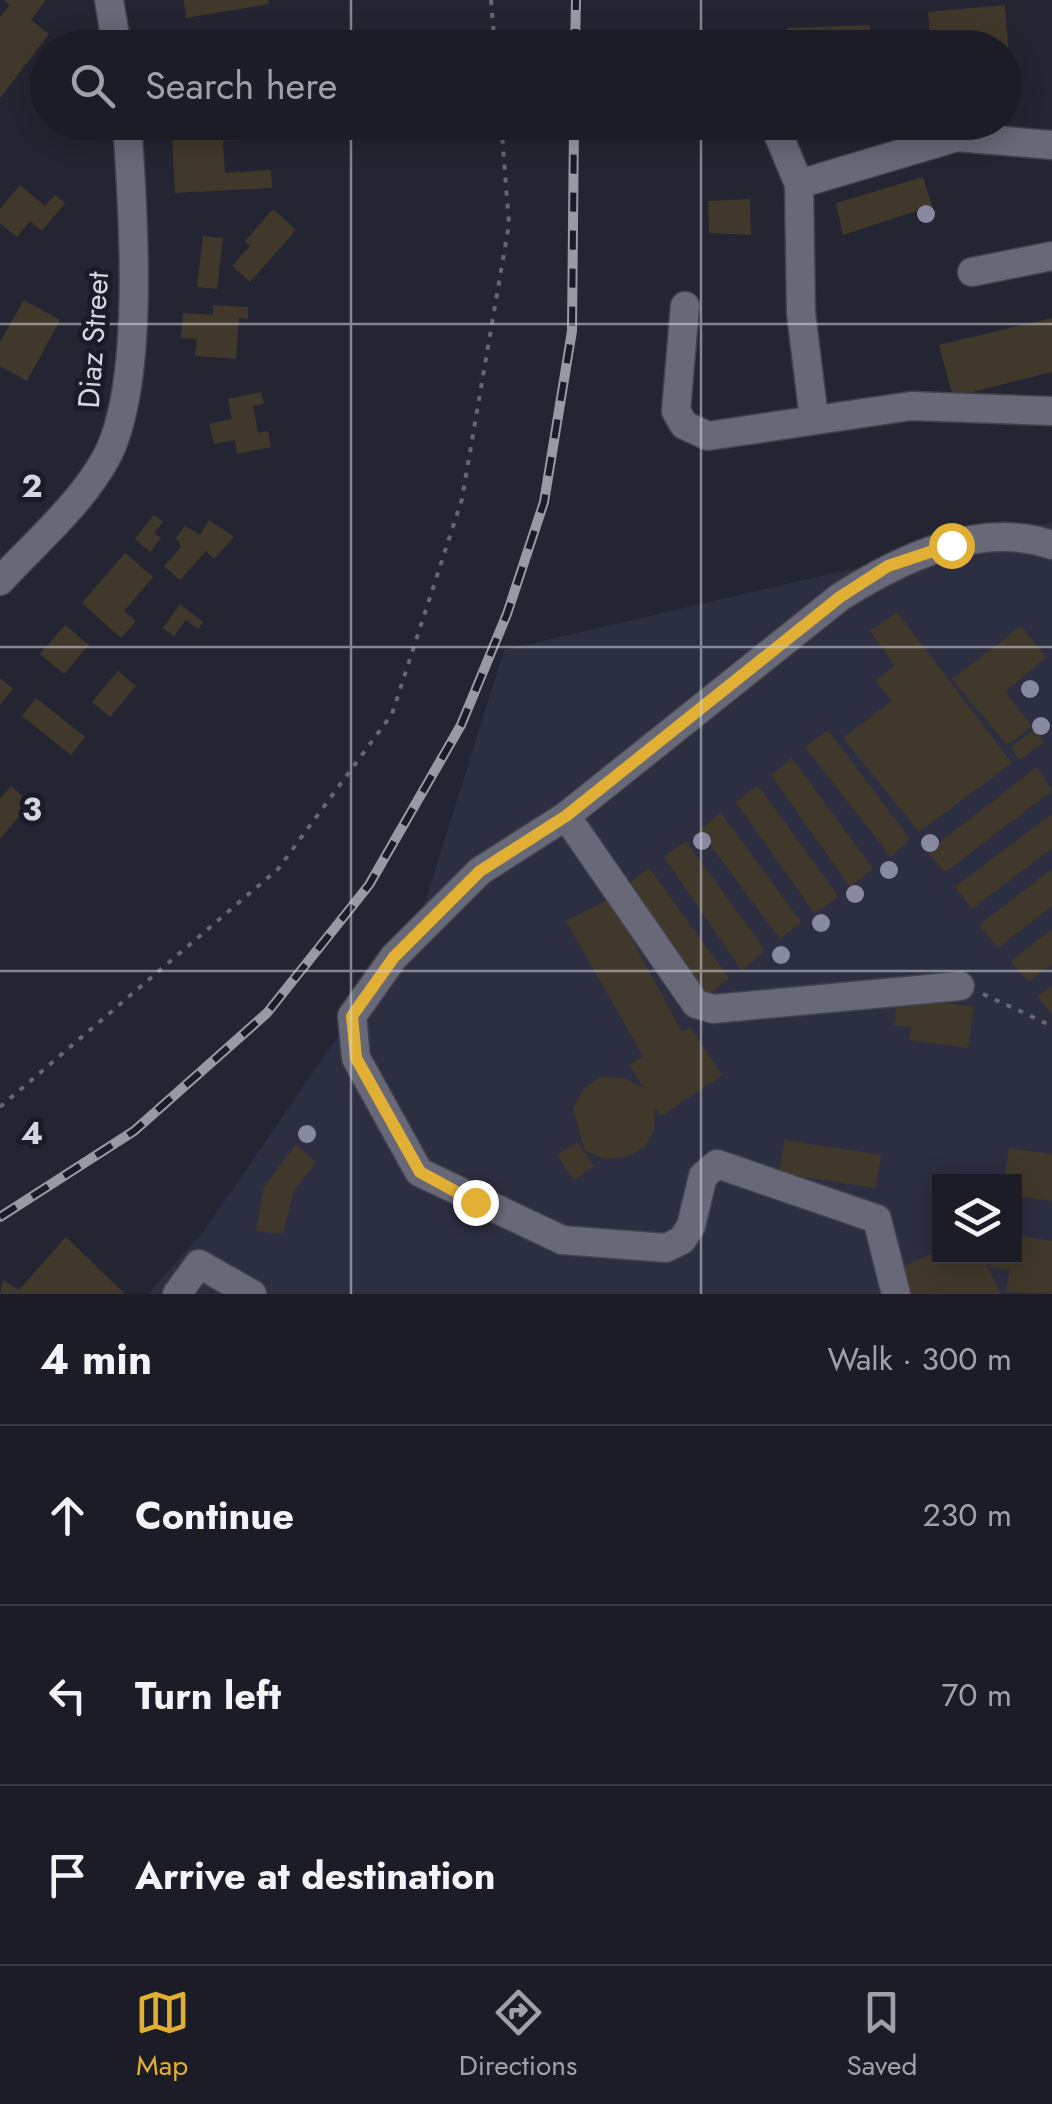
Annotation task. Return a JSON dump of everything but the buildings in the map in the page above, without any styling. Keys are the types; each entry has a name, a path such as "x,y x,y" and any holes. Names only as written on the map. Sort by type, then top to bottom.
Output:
{"street":[{"path":"109,0 114,30"},
{"name":"Diaz Street","path":"0,580 79,498 106,459 121,424 129,380 133,208 127,140"},
{"path":"781,140 799,184 801,313 814,419"},
{"path":"799,184 948,140"},
{"path":"989,140 1052,146"},
{"path":"972,272 1052,256"},
{"path":"686,306 676,411 684,425 708,436 911,406 1052,411"},
{"path":"896,1294 884,1232 868,1213 717,1164 703,1176 691,1226 682,1240 666,1248 562,1240 420,1172 356,1058 352,1016 394,957 480,871 566,816 840,597 888,566 976,540 1052,544"},
{"path":"566,816 696,1004 713,1009 960,986"},
{"path":"177,1294 199,1264 252,1294"}],"path":[{"path":"491,0 494,30"},
{"path":"0,1107 278,869 392,714 462,498 509,224 502,140"},
{"path":"960,986 1052,1026"}],"shaded area":[{"path":"1052,522 1052,1294 148,1294 204,1231 421,915 504,650"}],"railway":[{"path":"575,30 576,0"},
{"path":"0,1217 134,1131 267,1013 369,885 461,725 507,614 544,502 572,331 574,140"}],"route":[{"path":"475,1202 420,1172 356,1058 352,1016 394,957 480,871 566,816 840,597 888,566 951,545"}]}
